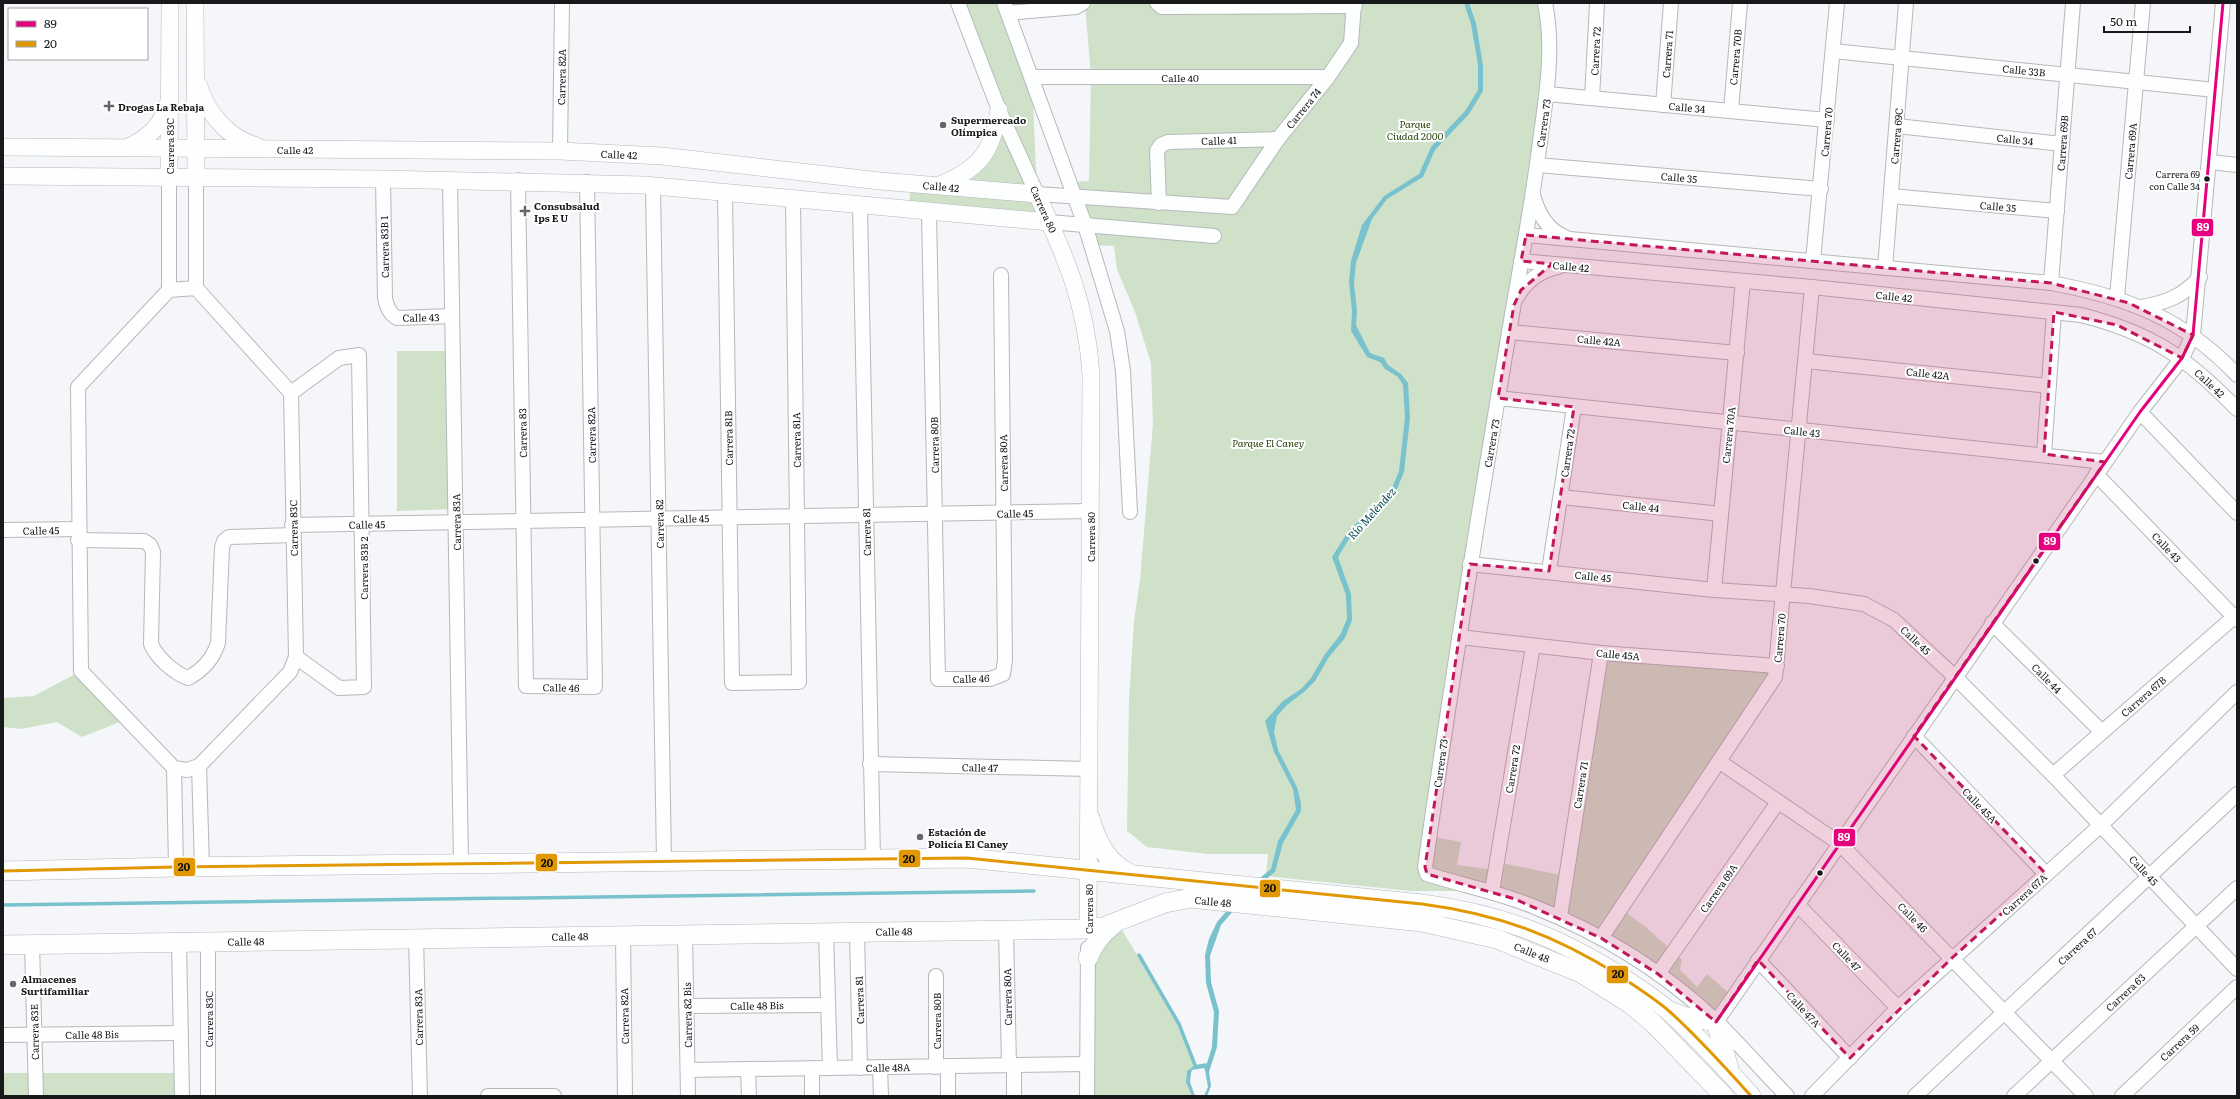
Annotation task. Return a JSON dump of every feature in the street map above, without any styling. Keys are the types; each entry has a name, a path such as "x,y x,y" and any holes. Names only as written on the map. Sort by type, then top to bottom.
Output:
{"main road":[{"path":"1090,818 1100,844 1108,856 1122,870 1131,874"},
{"name":"Calle 48","path":"3,871 176,867 967,858 1192,879 1459,909 1541,933 1585,965 1653,1023 1724,1096"},
{"name":"Calle 48","path":"3,945 1006,929 1088,929 1117,922 1165,904 1191,898 1422,922 1497,939 1585,965 1644,992 1669,1011 1751,1096"},
{"path":"1088,958 1093,946 1103,932 1117,922"},
{"path":"1669,1011 1683,1016 1716,1022 1724,1056 1730,1073"}],"street":[{"name":"Carrera 83C","path":"169,290 170,3"},
{"path":"196,3 196,288 291,393"},
{"name":"Carrera 82A","path":"560,151 562,3"},
{"name":"Carrera 80","path":"958,3 999,110 1066,259 1080,299 1089,342 1091,374 1090,818 1088,870 1087,1096"},
{"name":"Carrera 73","path":"1492,891 1435,877 1427,874 1425,866 1470,564 1533,194 1547,94 1549,47 1545,3"},
{"name":"Carrera 72","path":"1592,98 1597,3"},
{"name":"Carrera 71","path":"1663,105 1670,3"},
{"name":"Carrera 70B","path":"1731,111 1740,3"},
{"name":"Carrera 70","path":"1814,261 1837,3"},
{"name":"Carrera 69C","path":"1885,268 1892,196 1906,3"},
{"name":"Carrera 69B","path":"2051,283 2074,3"},
{"name":"Carrera 69A","path":"2117,298 2143,3"},
{"path":"1716,1022 2096,474 2140,412 2182,358 2193,335 2200,277 2223,3"},
{"path":"1082,4 1076,7 1006,8 1085,225 1117,332 1123,371 1130,512"},
{"path":"1157,4 1162,7 1355,4"},
{"name":"Carrera 74","path":"1232,207 1278,139 1328,77 1351,43 1355,4"},
{"name":"Calle 33B","path":"1833,51 2215,90"},
{"path":"195,66 199,87 204,100 220,123 236,136 255,145 275,149"},
{"name":"Calle 40","path":"1032,77 1328,77"},
{"path":"126,148 147,136 156,128 165,112 170,94"},
{"name":"Calle 34","path":"1547,94 1827,120"},
{"path":"938,185 962,176 982,158 994,136 999,110"},
{"name":"Calle 34","path":"1897,126 2062,144"},
{"name":"Calle 41","path":"1159,203 1157,151 1161,145 1168,142 1278,139"},
{"name":"Calle 42","path":"3,147 560,151 662,156 880,181 1074,197 1232,207"},
{"path":"2210,162 2237,165"},
{"name":"Calle 35","path":"1537,165 1821,189"},
{"path":"3,176 518,180 587,182 653,186 1214,236"},
{"name":"Carrera 83B 1","path":"383,179 385,298 391,314"},
{"name":"Carrera 83A","path":"450,180 461,864"},
{"name":"Carrera 83","path":"518,180 526,686"},
{"name":"Carrera 82A","path":"587,182 595,687"},
{"name":"Carrera 82","path":"653,186 664,862"},
{"name":"Carrera 81B","path":"725,193 732,683"},
{"path":"1533,194 1536,206 1546,222 1558,233 1569,239"},
{"name":"Calle 35","path":"1892,196 2057,211"},
{"name":"Carrera 81A","path":"732,683 800,682 793,199"},
{"name":"Carrera 81","path":"860,205 873,859"},
{"name":"Carrera 80B","path":"929,211 938,679"},
{"path":"1526,235 2051,283 2117,298 2141,308 2193,335 2219,356 2237,375"},
{"name":"Calle 42","path":"1521,261 1743,281 2081,315 2118,325 2152,340 2182,358 2237,409"},
{"path":"1514,305 1521,290 1531,280 1544,272 1565,265"},
{"name":"Carrera 80A","path":"1001,275 1005,660 1003,674"},
{"path":"2141,308 2158,304 2176,297 2192,286 2200,277"},
{"name":"Carrera 70A","path":"1714,590 1743,281"},
{"path":"196,288 169,290 78,387 78,534 81,671 174,768 187,770 199,766 202,867"},
{"name":"Carrera 70","path":"1601,938 1771,685 1777,666 1800,431 1812,288"},
{"path":"2044,454 2054,312"},
{"name":"Calle 43","path":"391,314 406,319 452,316"},
{"name":"Calle 42A","path":"1509,332 1736,352"},
{"name":"Carrera 83B 2","path":"291,393 339,358 359,355 363,524 364,687 339,688 296,657"},
{"name":"Calle 42A","path":"1806,361 2049,386"},
{"name":"Carrera 83C","path":"199,766 290,672 296,657 291,393"},
{"name":"Calle 43","path":"1498,398 1800,431 2044,454 2105,462"},
{"name":"Carrera 72","path":"1549,571 1574,407"},
{"path":"2140,412 2237,513"},
{"name":"Calle 43","path":"2096,474 2236,618"},
{"name":"Calle 44","path":"1561,497 1721,514"},
{"name":"Calle 45","path":"3,530 78,534 144,541 150,545 153,552 151,644 155,653 181,675 188,678 196,674 214,656 218,644 222,548 224,541 229,536 363,524 1090,511"},
{"name":"Calle 45","path":"1470,564 1549,571 1714,590 1810,596 1864,604 1894,620 1955,677 2053,775 2237,969"},
{"name":"Carrera 67B","path":"2053,775 2236,618"},
{"name":"Calle 44","path":"1992,623 2102,732"},
{"name":"Calle 45A","path":"1459,638 1601,653 1777,666"},
{"name":"Carrera 72","path":"1492,891 1533,646"},
{"name":"Carrera 71","path":"1560,917 1601,653"},
{"name":"Calle 46","path":"938,679 990,679 1003,674"},
{"name":"Calle 46","path":"526,686 595,687"},
{"name":"Carrera 67A","path":"1812,1096 1898,1008 2101,825 2237,692"},
{"name":"Calle 45A","path":"1914,736 2046,874"},
{"name":"Calle 46","path":"1720,762 1839,843 1953,957 2086,1096"},
{"name":"Calle 47","path":"870,764 1089,769"},
{"path":"174,768 176,867"},
{"name":"Carrera 67","path":"1915,1096 2237,794"},
{"name":"Carrera 69A","path":"1658,974 1778,802"},
{"name":"Carrera 63","path":"2014,1096 2237,888"},
{"path":"1492,891 1560,917 1601,938 1658,974 1716,1022 1787,1096"},
{"name":"Calle 47","path":"1797,904 1898,1008"},
{"name":"Carrera 80A","path":"1006,929 1014,1096"},
{"path":"826,932 830,1068"},
{"name":"Carrera 81","path":"857,932 860,1068"},
{"name":"Carrera 82 Bis","path":"685,934 688,1096"},
{"name":"Carrera 82A","path":"623,935 625,1096"},
{"name":"Carrera 83A","path":"416,938 420,1096"},
{"name":"Carrera 83C","path":"208,941 208,1096"},
{"path":"179,942 182,1096"},
{"name":"Carrera 83E","path":"32,944 36,1096"},
{"name":"Calle 47A","path":"1758,960 1850,1058"},
{"name":"Carrera 80B","path":"936,976 942,1067 948,1096"},
{"name":"Carrera 59","path":"2122,1096 2237,987"},
{"name":"Calle 48 Bis","path":"686,1006 828,1005"},
{"name":"Calle 48 Bis","path":"3,1035 181,1033"},
{"name":"Calle 48A","path":"688,1070 1087,1064"},
{"path":"880,1067 881,1096"},
{"path":"812,1068 812,1096"},
{"path":"748,1069 749,1096"},
{"path":"488,1096 554,1095"}],"highlighted area":[{"path":"1526,235 2051,283 2129,303 2193,335 2182,358 2117,325 2054,312 2044,454 2105,462 1914,736 2046,874 1953,957 1850,1058 1758,960 1716,1022 1658,974 1601,938 1515,899 1427,874 1425,867 1470,564 1549,571 1574,407 1498,398 1514,305 1521,290 1552,264 1521,261"}],"green space":[{"path":"958,3 1004,3 1032,77 1037,194 1049,222 909,209 911,183 938,185 982,158 999,110"},
{"name":"Parque Ciudad 2000","path":"1085,3 1545,3 1549,47 1430,836 1461,842 1457,865 1495,870 1497,862 1566,876 1601,653 1777,666 1621,909 1647,928 1682,960 1680,970 1697,987 1707,974 1733,997 1716,1022 1601,938 1492,891 1411,891 1266,876 1268,854 1208,854 1147,847 1127,831 1129,700 1134,621 1140,580 1153,424 1151,363 1135,312 1117,269 1114,246 1091,245 1068,182 1089,181 1091,77"},
{"path":"397,351 453,351 456,509 397,511"},
{"path":"81,671 127,719 82,737 57,722 21,729 3,727 3,698 34,696"},
{"path":"1117,922 1179,1024 1195,1065 1187,1071 1186,1082 1192,1096 1087,1096 1088,958"},
{"path":"3,1073 181,1073 182,1096 3,1096"}],"water":[{"name":"Río Meléndez","path":"1464,3 1469,3 1476,23 1483,65 1483,91 1469,114 1435,150 1423,177 1387,199 1372,219 1356,263 1354,283 1357,311 1356,325 1370,353 1384,358 1388,365 1401,374 1408,383 1410,418 1404,472 1394,496 1352,534 1338,557 1351,594 1352,620 1345,638 1329,657 1315,681 1287,705 1277,716 1274,732 1278,750 1297,787 1301,803 1301,811 1283,843 1275,872 1248,894 1221,925 1210,956 1211,982 1219,1011 1217,1047 1209,1072 1211,1086 1207,1096 1204,1096 1208,1087 1205,1070 1204,1068 1192,1070 1190,1082 1195,1096 1192,1096 1186,1082 1187,1071 1195,1065 1207,1063 1212,1047 1214,1012 1206,983 1205,955 1209,939 1217,922 1245,890 1271,869 1278,841 1296,810 1293,789 1274,752 1265,721 1283,701 1301,689 1311,678 1325,654 1340,635 1347,619 1346,595 1332,557 1349,530 1390,493 1399,471 1405,418 1403,385 1398,377 1385,369 1380,362 1367,357 1351,331 1352,311 1349,282 1351,261 1362,225 1384,196 1419,174 1431,147 1465,111 1478,90 1478,65 1471,24"}],"waterway":[{"path":"3,905 1034,891"},
{"path":"1139,955 1179,1024 1195,1065"}],"transit line":[{"name":"89","path":"1716,1022 2140,412 2182,358 2193,335 2223,3"},
{"name":"20","path":"3,871 176,867 967,858 1422,904 1476,914 1525,928 1572,949 1620,976 1639,988 1680,1021 1751,1096"}],"place":[{"name":"Drogas La Rebaja","path":"109,106"},
{"name":"Supermercado Olímpica","path":"943,125"},
{"name":"Carrera 69 con Calle 34","path":"2207,179"},
{"name":"Consubsalud Ips E U","path":"525,211"},
{"name":"Estación de Policía El Caney","path":"920,837"},
{"name":"Almacenes Surtifamiliar","path":"13,984"}],"park label":[{"name":"Parque El Caney","path":"1268,442"}]}
